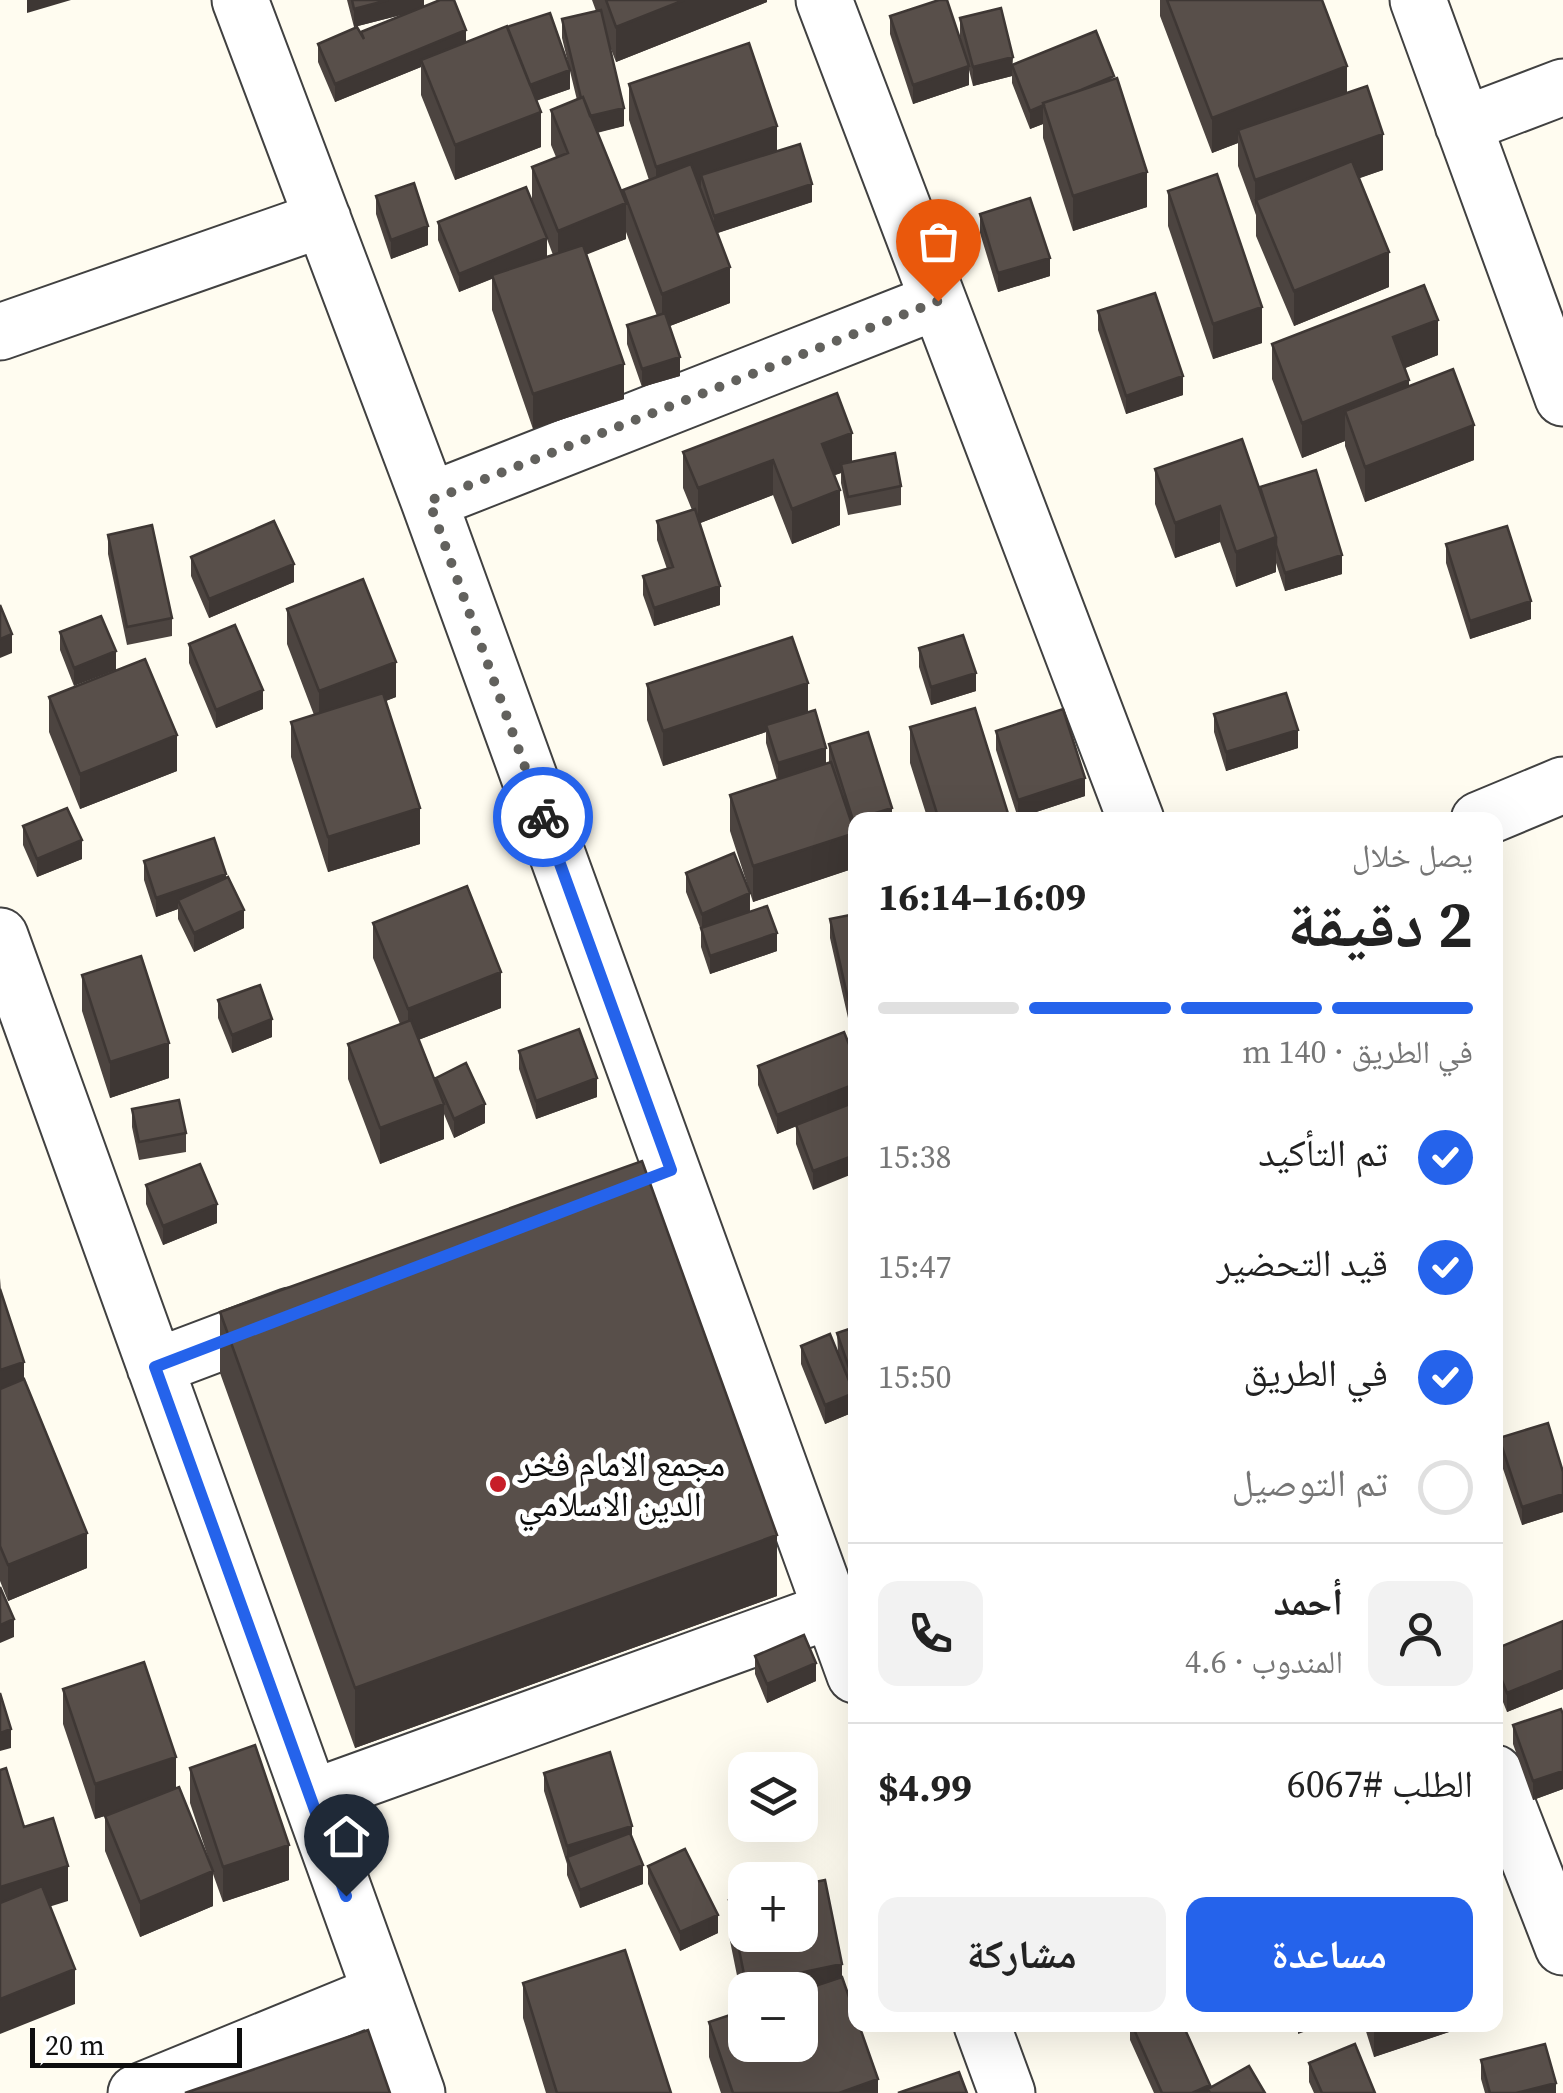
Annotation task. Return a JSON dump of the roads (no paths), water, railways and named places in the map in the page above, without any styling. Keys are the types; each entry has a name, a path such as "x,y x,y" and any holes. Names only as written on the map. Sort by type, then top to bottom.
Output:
{"street":[{"path":"240,0 429,501 652,1177 848,1655"},
{"path":"1418,0 1563,398"},
{"path":"830,2 938,301 1133,812"},
{"path":"1463,125 1563,87"},
{"path":"0,332 323,218"},
{"path":"429,501 938,301"},
{"path":"1498,812 1563,785"},
{"path":"0,936 417,2093"},
{"path":"155,1367 339,1296"},
{"path":"311,1798 832,1610"},
{"path":"1503,1793 1563,1946"},
{"path":"136,2093 380,1993"},
{"path":"985,2032 1007,2093"}],"place":[{"name":"مجمع الامام فخر الدين الاسلامي","path":"498,1484"}]}
